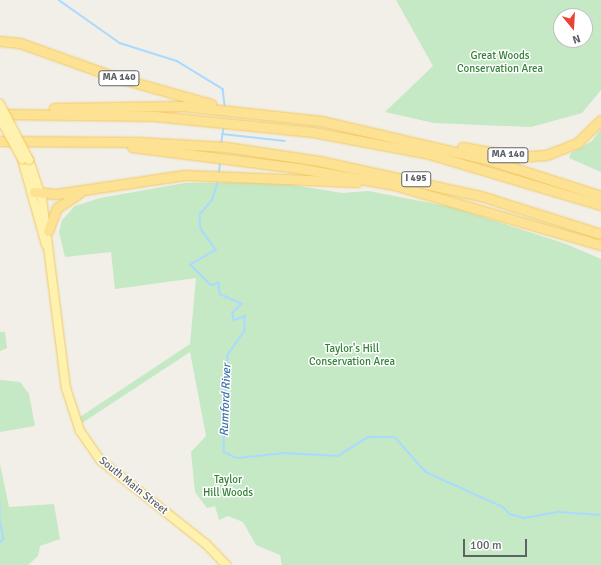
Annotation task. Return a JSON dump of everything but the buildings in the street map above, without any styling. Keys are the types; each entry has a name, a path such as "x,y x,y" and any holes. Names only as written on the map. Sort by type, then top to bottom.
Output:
{"highway":[{"name":"MA 140","path":"0,41 20,43 115,77 220,107 322,121 404,138 530,157 577,143 601,120"},
{"path":"0,46 20,43"},
{"path":"2,115 95,106 220,107"},
{"name":"I 495","path":"2,115 106,114 225,121 313,132 429,154 601,205"},
{"path":"404,138 531,172 601,196"},
{"name":"I 495","path":"0,141 44,141 215,147 351,166 432,183 601,234"},
{"path":"44,141 225,158 349,176 422,192 601,245"},
{"path":"37,192 95,188 179,176 223,176 351,182 422,192"},
{"path":"48,232 50,219 61,204 95,188"},
{"path":"532,224 601,251"}],"main road":[{"name":"South Main Street","path":"0,104 25,160 37,192 48,232 46,246"},
{"name":"South Main Street","path":"2,115 25,160"},
{"name":"South Main Street","path":"37,192 69,400 82,434 100,460 206,544 226,565"}],"green space":[{"name":"Great Woods Conservation Area","path":"396,0 601,0 601,90 582,113 531,127 434,123 385,112 433,66"},
{"path":"601,129 601,172 569,158 571,153 592,141"},
{"path":"275,182 342,193 368,191 452,207 566,244 601,259 601,565 282,565 280,555 256,545 243,522 228,516 219,520 215,506 207,508 195,492 191,452 206,436 190,352 82,423 80,417 190,344 196,278 115,289 111,252 65,257 59,232 62,220 75,206 100,198 185,183"},
{"path":"0,332 5,332 7,348 0,351"},
{"path":"0,380 20,382 29,394 35,426 0,432"},
{"path":"0,464 9,507 54,504 60,539 40,546 38,556 28,565 0,565"}],"waterway":[{"name":"Rumford River","path":"59,0 120,43 177,61 223,89 225,106"},
{"name":"Rumford River","path":"221,144 224,126"},
{"path":"222,134 285,141"},
{"name":"Rumford River","path":"219,172 220,162"},
{"name":"Rumford River","path":"219,180 212,201 200,215 201,229 216,250 191,265 211,285 219,283 220,294 242,304 233,313 234,320 245,316 245,331 228,355 224,452 237,458 285,453 338,456 368,437 395,437 426,472 503,507 510,514 524,518 559,512 601,515"},
{"path":"0,504 0,517"},
{"path":"0,520 4,539 0,543"}],"park label":[{"name":"Taylor's Hill Conservation Area","path":"352,356"},
{"name":"Taylor Hill Woods","path":"228,487"}]}
